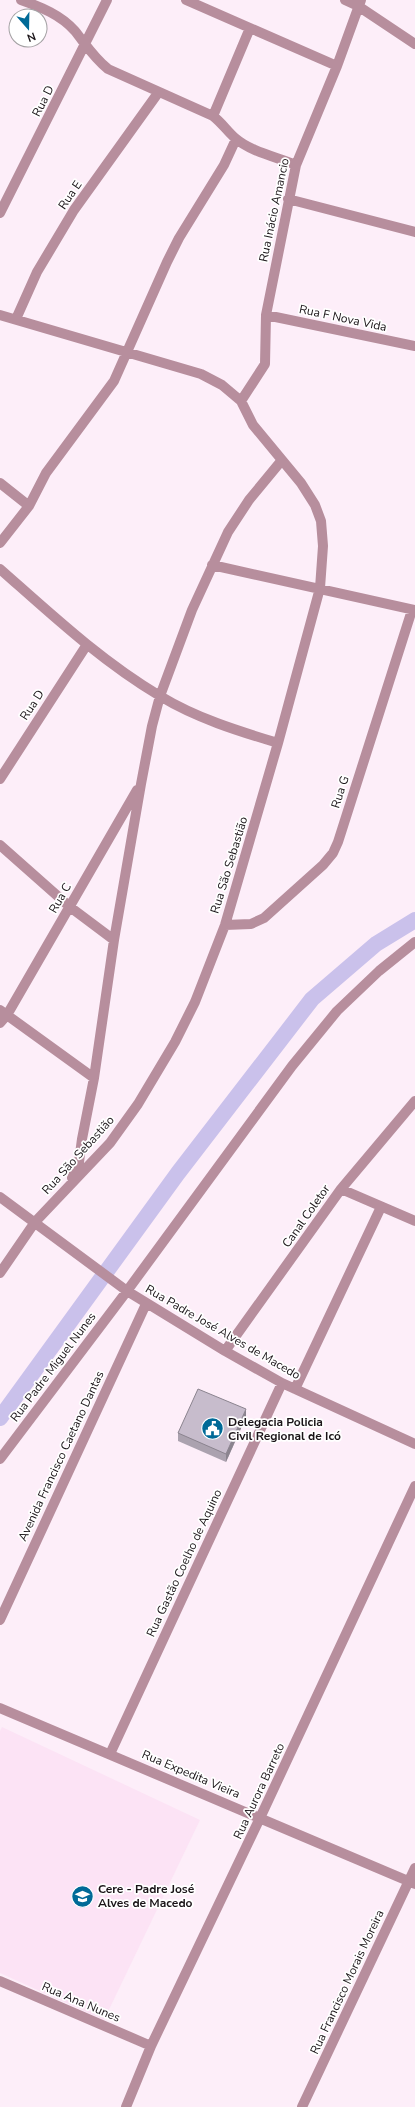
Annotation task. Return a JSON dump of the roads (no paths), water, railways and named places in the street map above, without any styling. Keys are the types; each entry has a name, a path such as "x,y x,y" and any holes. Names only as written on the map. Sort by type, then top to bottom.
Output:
{"street":[{"path":"21,0 43,4 65,21 96,59 108,69 158,93 213,116 223,124 236,139 261,152 296,165"},
{"name":"Rua D","path":"0,213 107,0"},
{"path":"186,0 337,66"},
{"path":"345,0 360,3 415,44"},
{"name":"Rua Inácio Amancio","path":"241,401 265,364 266,315 296,165 337,66 360,3"},
{"path":"213,116 250,28"},
{"name":"Rua E","path":"16,319 37,272 74,210 158,93"},
{"path":"0,543 29,506 46,473 114,381 176,244 224,165 236,139"},
{"path":"288,199 415,232"},
{"path":"0,315 127,351 201,374 222,385 241,401"},
{"name":"Rua F Nova Vida","path":"266,315 415,346"},
{"name":"Rua São Sebastião","path":"0,1273 35,1222 110,1142 138,1104 175,1042 195,1002 225,925 278,743 320,588 323,546 321,521 315,505 282,460 253,425 241,401"},
{"path":"69,1186 79,1162 94,1078 114,940 141,784 152,726 160,696 192,610 228,532 244,506 282,460"},
{"path":"0,483 29,506"},
{"path":"212,564 413,610"},
{"path":"0,569 86,646 160,696 227,727 278,743"},
{"name":"Rua G","path":"225,925 251,924 264,918 323,865 333,853 338,842 413,610"},
{"name":"Rua D","path":"0,779 86,646"},
{"name":"Rua C","path":"0,1023 4,1013 70,907 141,784"},
{"path":"0,845 70,907 114,940"},
{"name":"Rua Padre Miguel Nunes","path":"0,1459 127,1291 223,1158 297,1060 337,1012 379,971 415,942"},
{"path":"4,1013 94,1078"},
{"name":"Canal Coletor","path":"225,1351 341,1188 415,1101"},
{"path":"341,1188 415,1221"},
{"name":"Rua Padre José Alves de Macedo","path":"0,1197 146,1304 282,1383 415,1444"},
{"path":"295,1389 381,1207"},
{"name":"Avenida Francisco Caetano Dantas","path":"0,1620 146,1304"},
{"name":"Rua Gastão Coelho de Aquino","path":"110,1754 282,1383"},
{"name":"Rua Aurora Barreto","path":"126,2107 151,2046 260,1818 415,1486"},
{"name":"Rua Expedita Vieira","path":"0,1708 412,1883"},
{"name":"Rua Francisco Morais Moreira","path":"302,2107 412,1883 415,1868"},
{"name":"Rua Ana Nunes","path":"0,1981 151,2046"}],"waterway":[{"path":"0,1418 178,1173 312,999 376,944 415,920"}],"place":[{"name":"Delegacia Policia Civil Regional de Icó","path":"212,1429"},
{"name":"Cere - Padre José Alves de Macedo","path":"82,1896"}]}
